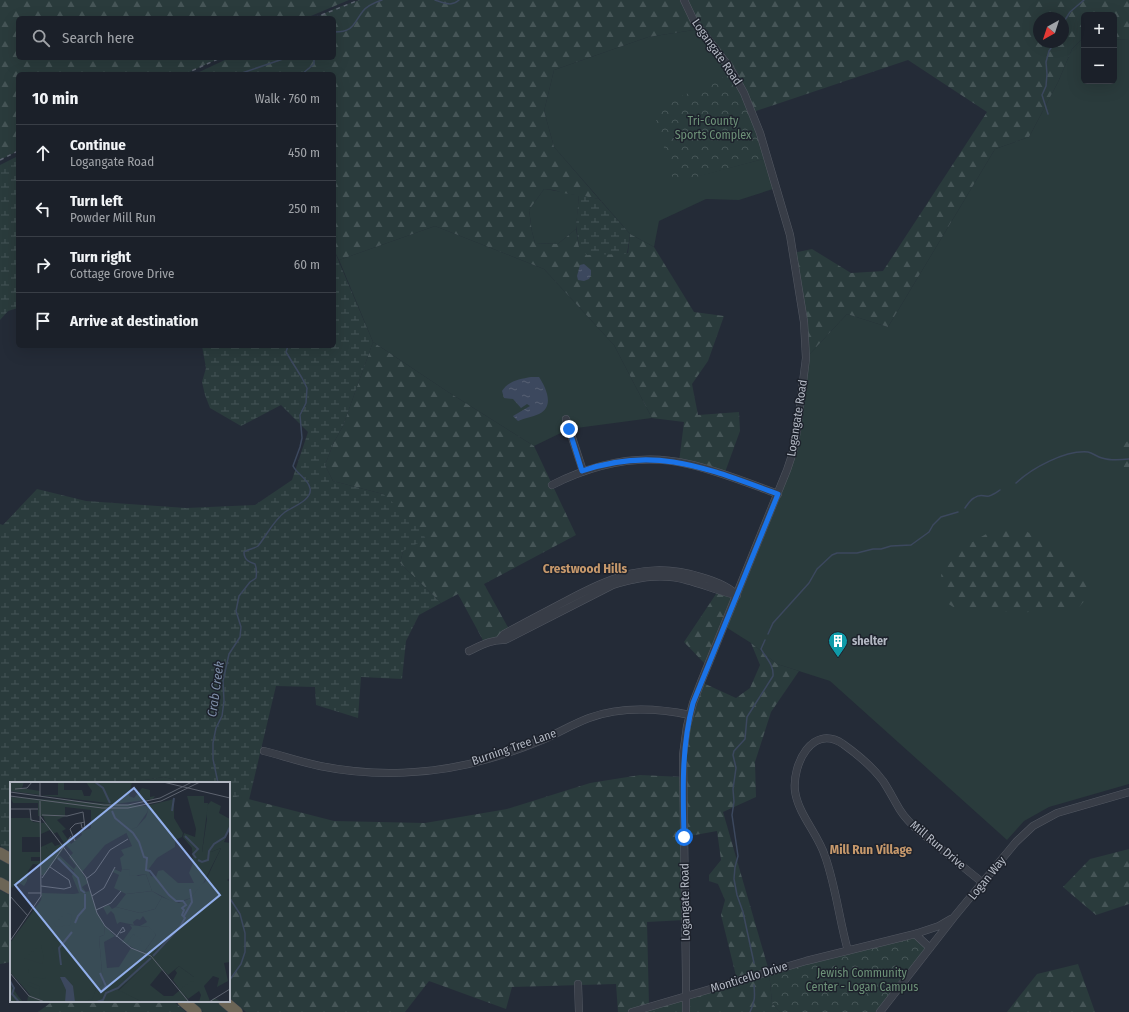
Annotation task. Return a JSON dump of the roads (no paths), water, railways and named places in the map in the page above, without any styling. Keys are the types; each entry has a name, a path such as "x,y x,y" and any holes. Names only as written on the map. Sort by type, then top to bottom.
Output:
{"highway":[{"path":"0,853 10,858"},
{"path":"0,883 10,888"},
{"path":"184,1002 196,1012"},
{"path":"225,1002 237,1012"}],"street":[{"name":"Logangate Road","path":"684,0 694,21 738,82 749,103 758,127 785,218 797,272 804,322 806,358 794,449 778,494 701,682 687,726 683,765 686,1012"},
{"path":"566,419 582,471"},
{"path":"552,485 594,467 625,461 648,460 670,461 704,468 778,494"},
{"path":"469,652 481,645 499,640 504,634 589,589 637,572 652,570 682,572 728,587 737,594"},
{"name":"Burning Tree Lane","path":"264,751 294,760 336,769 386,773 422,771 453,767 487,759 541,740 588,718 610,712 649,709 690,714"},
{"name":"Mill Run Drive","path":"848,951 835,889 825,856 795,793 794,781 799,762 806,750 815,742 825,739 838,742 864,762 882,780 900,810 910,823 983,883"},
{"name":"Logan Way","path":"880,1012 954,917 1021,836 1039,822 1057,813 1129,792"},
{"name":"Monticello Drive","path":"632,1012 762,973 915,934 940,926 954,917"},
{"path":"915,934 930,948"},
{"path":"578,984 579,1012"}],"water":[{"path":"584,264 591,270 591,275 589,279 584,281 578,280 577,276 580,265"},
{"path":"531,377 539,377 542,381 548,397 547,406 544,411 539,414 518,421 513,416 530,406 527,404 521,408 513,399 504,398 502,391 511,383"}],"waterway":[{"name":"Crab Creek","path":"336,32 346,31 349,29 365,9 382,0"},
{"name":"Crab Creek","path":"435,0 451,4 459,0"},
{"path":"1069,14 1084,0"},
{"path":"1048,114 1042,95 1046,86 1046,62 1051,48"},
{"path":"245,72 280,60"},
{"name":"Crab Creek","path":"304,72 314,64 314,60"},
{"name":"Crab Creek","path":"218,782 213,759 213,743 216,728 222,716 224,701 223,681 229,654 240,637 241,627 236,611 239,596 250,582 256,578 257,574 255,564 246,559 244,552 258,546 281,516 305,500 310,492 309,485 293,466 302,438 300,415 306,403 307,388 286,352 287,348"},
{"path":"1016,483 1049,461 1069,454 1088,452 1109,460 1129,459"},
{"path":"965,508 970,501 976,497 980,495 989,496 1000,490"},
{"path":"768,634 773,623 809,583 817,569 832,555 837,553 857,553 891,546 911,545 929,532 933,525 941,517 958,512"},
{"path":"754,963 734,879 738,856 732,815 734,802 733,789 736,768 733,755 734,751 745,739 747,717 773,676 771,665 761,649 765,640"},
{"name":"Crab Creek","path":"230,899 240,914 245,933 245,952 241,964 230,980"},
{"path":"750,1012 754,999 754,985"}],"railway":[{"path":"319,16 359,0"},
{"path":"189,72 216,60"},
{"path":"0,160 16,152"}],"place":[{"name":"shelter","path":"838,658"}],"district":[{"name":"Crestwood Hills","path":"585,568"},
{"name":"Mill Run Village","path":"871,849"}],"park label":[{"name":"Tri-County Sports Complex","path":"713,128"},
{"name":"Jewish Community Center - Logan Campus","path":"862,980"}]}
